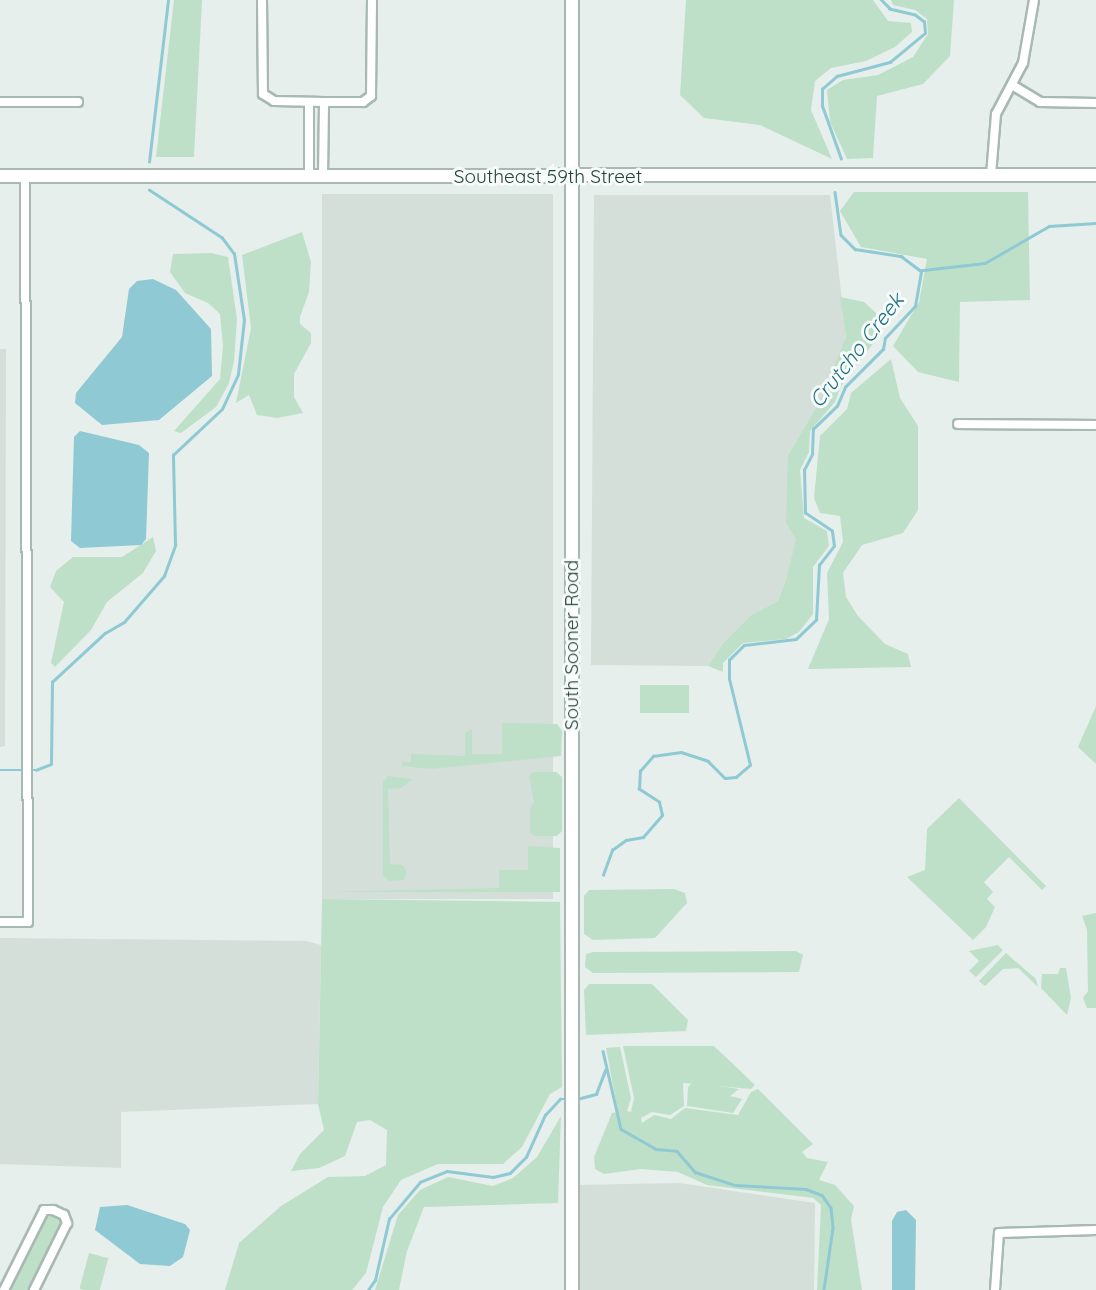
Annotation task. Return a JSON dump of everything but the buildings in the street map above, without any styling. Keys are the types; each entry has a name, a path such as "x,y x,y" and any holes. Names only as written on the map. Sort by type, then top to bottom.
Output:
{"main road":[{"name":"South Sooner Road","path":"572,0 572,1290"},
{"name":"Southeast 59th Street","path":"0,176 1096,175"}],"street":[{"path":"262,0 265,97 309,102 369,99 372,0"},
{"path":"991,175 996,114 1030,42 1034,0"},
{"path":"1012,85 1040,102 1096,103"},
{"path":"0,102 78,102"},
{"path":"309,102 309,176"},
{"path":"323,176 324,102"},
{"path":"0,922 27,922 25,176"},
{"path":"958,424 1096,425"},
{"path":"4,1290 44,1210 53,1210 64,1215 67,1223 34,1290"},
{"path":"995,1290 999,1233 1096,1230"}],"shaded area":[{"path":"322,194 553,194 553,899 322,899"},
{"path":"594,195 830,195 846,336 820,401 788,455 797,539 778,601 751,615 723,643 708,666 591,665"},
{"path":"0,349 6,349 5,746 0,747"},
{"path":"0,938 306,941 321,945 318,1104 121,1112 121,1168 0,1164"},
{"path":"679,1183 815,1203 814,1290 572,1290 572,1185"}],"green space":[{"path":"174,0 202,0 194,157 156,157"},
{"path":"686,0 873,0 888,21 911,23 912,32 895,47 866,61 831,68 815,81 811,110 832,159 760,125 704,118 680,95"},
{"path":"891,0 954,0 950,56 923,84 877,96 873,158 847,159 830,122 827,90 843,80 878,75 913,57 928,34 927,19 915,10 893,5"},
{"path":"854,192 1028,192 1030,300 960,302 959,382 918,372 893,346 919,302 927,259 861,247 840,211"},
{"path":"302,232 311,262 309,292 300,324 311,333 311,343 294,374 294,397 303,413 277,418 257,415 249,395 236,403 251,328 242,255"},
{"path":"211,253 228,257 237,319 234,361 229,383 216,407 181,433 174,431 220,379 223,346 220,314 208,303 185,293 170,272 173,254"},
{"path":"840,297 864,302 876,313 875,341 841,386 835,402 810,431 809,452 800,470 804,518 827,531 829,546 813,567 813,614 799,632 786,639 743,643 723,663 723,672 708,666 723,643 751,615 778,601 786,580 796,539 786,523 788,455 820,401 846,336"},
{"path":"891,359 900,398 918,426 918,510 903,533 862,545 843,573 846,597 858,616 885,644 908,654 911,667 808,669 829,619 827,573 843,542 840,516 820,513 814,498 820,436 847,409 851,393"},
{"path":"153,537 156,551 143,573 107,602 91,630 55,667 51,663 64,602 50,587 56,571 73,557 122,557"},
{"path":"640,685 689,685 689,713 640,713"},
{"path":"1096,706 1096,764 1078,747"},
{"path":"502,723 557,724 562,731 561,756 431,769 402,766 402,762 411,762 411,754 465,756 465,733 472,729 472,754 502,754"},
{"path":"533,772 556,772 562,777 562,831 557,836 534,836 530,832 530,809 534,802 529,776"},
{"path":"388,776 413,779 401,788 388,789 390,864 402,865 407,871 404,880 389,881 383,876 383,782"},
{"path":"959,798 1046,886 1042,890 1009,857 984,882 993,892 987,899 995,907 986,927 973,940 907,877 925,870 927,829"},
{"path":"528,846 560,848 560,892 323,892 499,888 499,870 528,870"},
{"path":"674,889 685,893 687,903 655,938 593,940 584,934 584,896 589,890"},
{"path":"322,899 560,902 562,1087 550,1094 522,1147 503,1164 438,1164 401,1180 383,1207 366,1273 352,1290 225,1290 239,1243 281,1206 328,1177 365,1176 386,1165 387,1130 370,1120 357,1122 345,1156 319,1168 291,1171 300,1154 324,1130 318,1104"},
{"path":"1096,913 1096,1008 1087,1008 1083,998 1088,991 1087,930 1082,916"},
{"path":"998,945 1003,950 976,977 969,971 979,961 969,951"},
{"path":"796,951 803,955 799,972 593,973 585,967 586,954 593,952"},
{"path":"1006,953 1036,979 1038,987 1018,968 1003,969 985,986 979,981"},
{"path":"1060,968 1066,968 1071,998 1067,1015 1041,988 1042,974 1058,974"},
{"path":"589,984 652,984 688,1020 686,1031 586,1035 584,990"},
{"path":"623,1046 714,1046 755,1085 751,1089 683,1083 684,1106 670,1115 652,1112 641,1118 642,1123 654,1115 671,1119 685,1108 738,1115 751,1092 758,1089 813,1144 802,1152 807,1158 828,1162 819,1180 835,1185 854,1206 851,1220 862,1290 817,1290 821,1205 813,1198 707,1185 678,1172 641,1169 604,1174 595,1169 594,1157 612,1113 618,1112 606,1048 620,1047 631,1098 627,1111 631,1112 634,1098"},
{"path":"693,1082 739,1089 730,1096 742,1099 733,1113 687,1106 688,1087"},
{"path":"561,1116 558,1203 424,1207 407,1251 399,1290 375,1290 398,1215 420,1190 448,1177 493,1186 513,1178 537,1157"},
{"path":"45,1212 65,1220 33,1290 6,1290"},
{"path":"89,1253 108,1258 100,1290 79,1289"}],"water":[{"path":"153,279 176,290 211,329 212,376 159,420 102,425 75,403 76,393 122,337 129,289 137,281"},
{"path":"80,431 139,445 149,453 146,539 141,545 80,548 71,541 74,437"},
{"path":"127,1205 185,1224 190,1230 183,1257 170,1266 140,1264 95,1230 100,1207"},
{"path":"906,1210 916,1220 915,1290 892,1290 892,1221 897,1212"}],"waterway":[{"path":"149,162 168,0"},
{"name":"Crutcho Creek","path":"841,159 822,106 822,89 837,76 890,62 925,33 924,22 915,15 890,9 881,0"},
{"path":"0,770 36,770 51,764 52,682 105,633 124,622 164,576 175,545 173,455 222,409 238,374 244,320 234,254 222,238 149,190"},
{"name":"Crutcho Creek","path":"835,192 841,235 855,249 901,256 921,271"},
{"path":"923,270 985,263 1049,226 1096,223"},
{"name":"Crutcho Creek","path":"603,875 612,850 626,840 643,837 662,815 659,802 639,789 640,771 653,756 681,752 708,761 725,778 736,777 750,765 729,679 729,660 744,645 796,639 816,620 819,565 834,546 832,531 805,513 804,470 812,454 813,429 837,406 845,387 883,349 885,338 915,306 921,271"},
{"path":"603,1051 621,1129 656,1149 677,1151 695,1172 735,1185 806,1189 822,1195 831,1208 833,1228 824,1290"},
{"name":"Crutcho Creek","path":"577,1099 596,1094 605,1070"},
{"name":"Crutcho Creek","path":"368,1290 375,1280 389,1219 420,1182 447,1171 493,1177 510,1173 526,1157 545,1115 560,1099 567,1099"}]}
